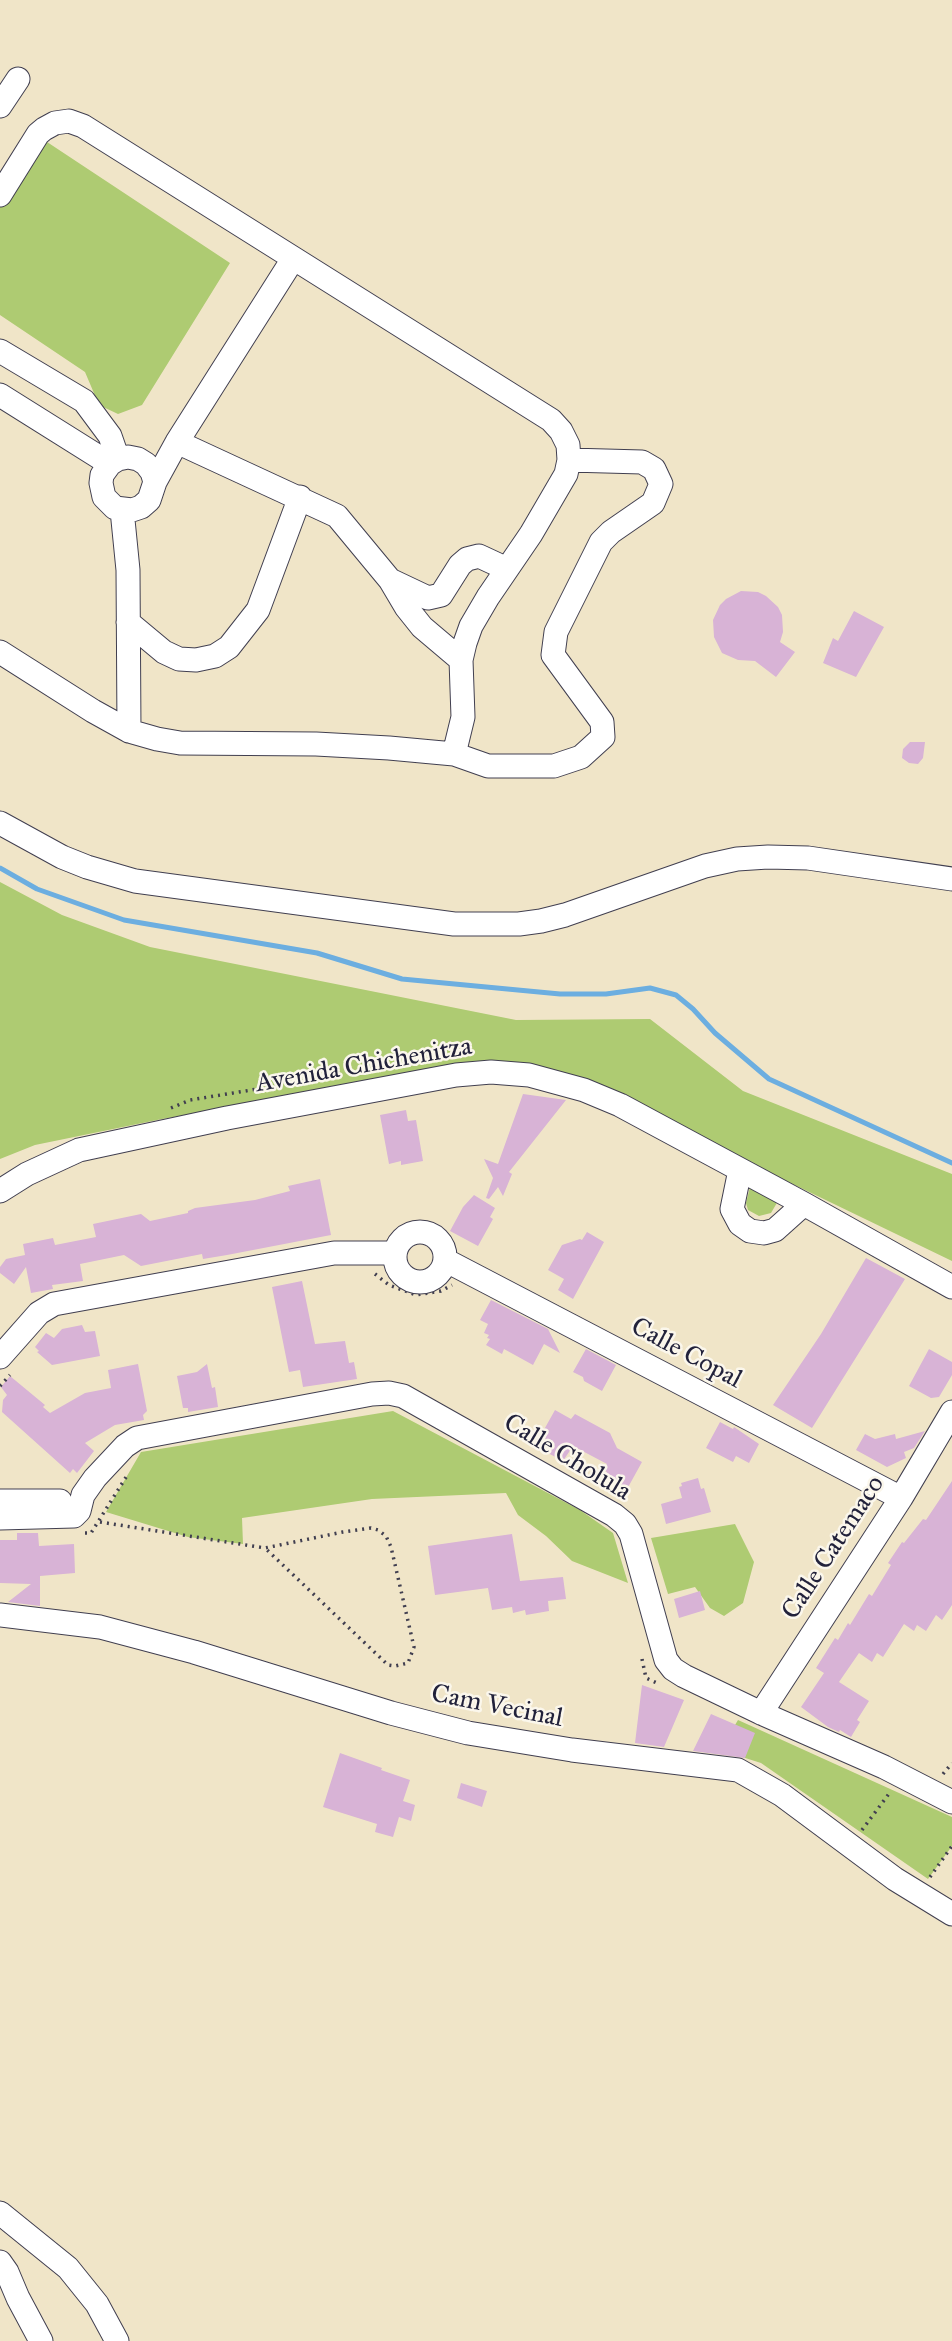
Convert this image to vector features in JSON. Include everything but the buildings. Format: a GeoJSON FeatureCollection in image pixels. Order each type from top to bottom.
{"type":"FeatureCollection","features":[{"type":"Feature","properties":{"kind":"street"},"geometry":{"type":"LineString","coordinates":[[0,106],[18,79]]}},
{"type":"Feature","properties":{"kind":"street"},"geometry":{"type":"LineString","coordinates":[[0,195],[38,134],[55,123],[69,121],[83,127],[551,420],[561,431],[568,445],[566,474],[471,626],[461,660],[463,717],[454,754]]}},
{"type":"Feature","properties":{"kind":"street"},"geometry":{"type":"LineString","coordinates":[[0,351],[84,401],[110,436],[110,466],[101,483],[104,497],[115,508],[132,510],[149,500],[155,482],[177,442],[293,259]]}},
{"type":"Feature","properties":{"kind":"street"},"geometry":{"type":"LineString","coordinates":[[0,395],[110,466]]}},
{"type":"Feature","properties":{"kind":"street"},"geometry":{"type":"LineString","coordinates":[[0,412],[110,466],[138,459],[152,472],[155,482]]}},
{"type":"Feature","properties":{"kind":"street"},"geometry":{"type":"LineString","coordinates":[[177,442],[337,516],[390,580],[422,627],[461,660]]}},
{"type":"Feature","properties":{"kind":"street"},"geometry":{"type":"LineString","coordinates":[[0,652],[70,698],[129,731],[180,743],[316,744],[454,754],[488,766],[554,766],[581,757],[603,737],[601,722],[553,656],[556,632],[601,542],[611,531],[653,503],[661,484],[654,469],[642,463],[569,460]]}},
{"type":"Feature","properties":{"kind":"street"},"geometry":{"type":"LineString","coordinates":[[128,622],[164,652],[179,659],[196,660],[215,656],[229,648],[258,610],[300,497]]}},
{"type":"Feature","properties":{"kind":"street"},"geometry":{"type":"LineString","coordinates":[[122,510],[128,570],[129,731]]}},
{"type":"Feature","properties":{"kind":"street"},"geometry":{"type":"LineString","coordinates":[[390,580],[428,598],[436,598],[445,591],[460,565],[467,559],[479,556],[507,569]]}},
{"type":"Feature","properties":{"kind":"street"},"geometry":{"type":"LineString","coordinates":[[0,823],[62,857],[135,881],[454,924],[541,921],[705,866],[748,858],[808,858],[952,879]]}},
{"type":"Feature","properties":{"kind":"street","name":"Avenida Chichenitza"},"geometry":{"type":"LineString","coordinates":[[0,1191],[27,1174],[79,1150],[227,1118],[456,1075],[483,1072],[529,1075],[599,1096],[804,1204],[952,1287]]}},
{"type":"Feature","properties":{"kind":"street"},"geometry":{"type":"LineString","coordinates":[[740,1170],[732,1209],[740,1224],[750,1231],[764,1233],[775,1230],[804,1204]]}},
{"type":"Feature","properties":{"kind":"street"},"geometry":{"type":"LineString","coordinates":[[425,1232],[442,1245],[445,1260],[438,1274],[424,1282],[416,1282],[408,1280],[397,1269],[394,1253],[397,1245],[409,1233],[425,1232]]}},
{"type":"Feature","properties":{"kind":"street"},"geometry":{"type":"LineString","coordinates":[[7,1363],[39,1313],[54,1304],[334,1253],[394,1253]]}},
{"type":"Feature","properties":{"kind":"street","name":"Calle Copal"},"geometry":{"type":"LineString","coordinates":[[445,1260],[901,1497]]}},
{"type":"Feature","properties":{"kind":"street","name":"Calle Cholula"},"geometry":{"type":"LineString","coordinates":[[78,1515],[125,1446],[137,1438],[372,1394],[403,1396],[614,1515],[631,1534],[666,1660],[684,1676],[761,1713],[949,1793]]}},
{"type":"Feature","properties":{"kind":"street","name":"Calle Catemaco"},"geometry":{"type":"LineString","coordinates":[[761,1713],[901,1497],[952,1412]]}},
{"type":"Feature","properties":{"kind":"street"},"geometry":{"type":"LineString","coordinates":[[0,1501],[68,1501],[78,1515]]}},
{"type":"Feature","properties":{"kind":"street"},"geometry":{"type":"LineString","coordinates":[[0,1518],[78,1515]]}},
{"type":"Feature","properties":{"kind":"street","name":"Cam Vecinal"},"geometry":{"type":"LineString","coordinates":[[0,1615],[100,1627],[194,1652],[369,1707],[468,1733],[572,1750],[738,1770],[782,1795],[895,1879],[952,1914]]}},
{"type":"Feature","properties":{"kind":"street"},"geometry":{"type":"LineString","coordinates":[[0,2213],[68,2268],[97,2304],[117,2341]]}},
{"type":"Feature","properties":{"kind":"street"},"geometry":{"type":"LineString","coordinates":[[0,2262],[41,2341]]}},
{"type":"Feature","properties":{"kind":"path"},"geometry":{"type":"LineString","coordinates":[[164,1110],[190,1101],[272,1087]]}},
{"type":"Feature","properties":{"kind":"path"},"geometry":{"type":"LineString","coordinates":[[368,1269],[389,1285],[416,1294],[441,1291],[452,1284]]}},
{"type":"Feature","properties":{"kind":"path"},"geometry":{"type":"LineString","coordinates":[[0,1386],[7,1363]]}},
{"type":"Feature","properties":{"kind":"path"},"geometry":{"type":"LineString","coordinates":[[78,1515],[91,1533],[134,1464]]}},
{"type":"Feature","properties":{"kind":"path"},"geometry":{"type":"LineString","coordinates":[[78,1515],[99,1522],[265,1548],[371,1528],[386,1536],[391,1547],[414,1647],[408,1663],[388,1665],[265,1548]]}},
{"type":"Feature","properties":{"kind":"path"},"geometry":{"type":"LineString","coordinates":[[641,1651],[646,1678],[667,1688]]}},
{"type":"Feature","properties":{"kind":"path"},"geometry":{"type":"LineString","coordinates":[[949,1793],[952,1763]]}},
{"type":"Feature","properties":{"kind":"path"},"geometry":{"type":"LineString","coordinates":[[882,1785],[901,1794]]}},
{"type":"Feature","properties":{"kind":"path"},"geometry":{"type":"LineString","coordinates":[[860,1831],[892,1789]]}},
{"type":"Feature","properties":{"kind":"path"},"geometry":{"type":"LineString","coordinates":[[928,1880],[952,1846]]}},
{"type":"Feature","properties":{"kind":"green space"},"geometry":{"type":"Polygon","coordinates":[[[41,138],[230,263],[142,405],[118,414],[99,405],[85,372],[0,315],[0,203],[41,138]]]}},
{"type":"Feature","properties":{"kind":"green space"},"geometry":{"type":"Polygon","coordinates":[[[0,882],[62,915],[150,947],[516,1020],[650,1019],[743,1091],[952,1174],[952,1261],[598,1090],[491,1063],[162,1119],[35,1145],[0,1159],[0,882]]]}},
{"type":"Feature","properties":{"kind":"green space"},"geometry":{"type":"Polygon","coordinates":[[[750,1187],[778,1201],[771,1213],[759,1216],[748,1210],[746,1203],[750,1187]]]}},
{"type":"Feature","properties":{"kind":"green space"},"geometry":{"type":"Polygon","coordinates":[[[393,1411],[580,1510],[613,1533],[628,1583],[572,1561],[546,1536],[518,1515],[506,1493],[372,1499],[242,1518],[243,1544],[188,1537],[106,1512],[141,1452],[393,1411]]]}},
{"type":"Feature","properties":{"kind":"green space"},"geometry":{"type":"Polygon","coordinates":[[[735,1524],[754,1562],[743,1603],[724,1616],[710,1608],[695,1587],[668,1594],[651,1538],[735,1524]]]}},
{"type":"Feature","properties":{"kind":"green space"},"geometry":{"type":"Polygon","coordinates":[[[738,1720],[952,1817],[952,1846],[928,1879],[761,1763],[720,1750],[738,1720]]]}},
{"type":"Feature","properties":{"kind":"waterway"},"geometry":{"type":"LineString","coordinates":[[0,868],[37,889],[124,920],[317,953],[402,979],[560,994],[606,994],[650,988],[676,995],[769,1079],[952,1163]]}}]}
